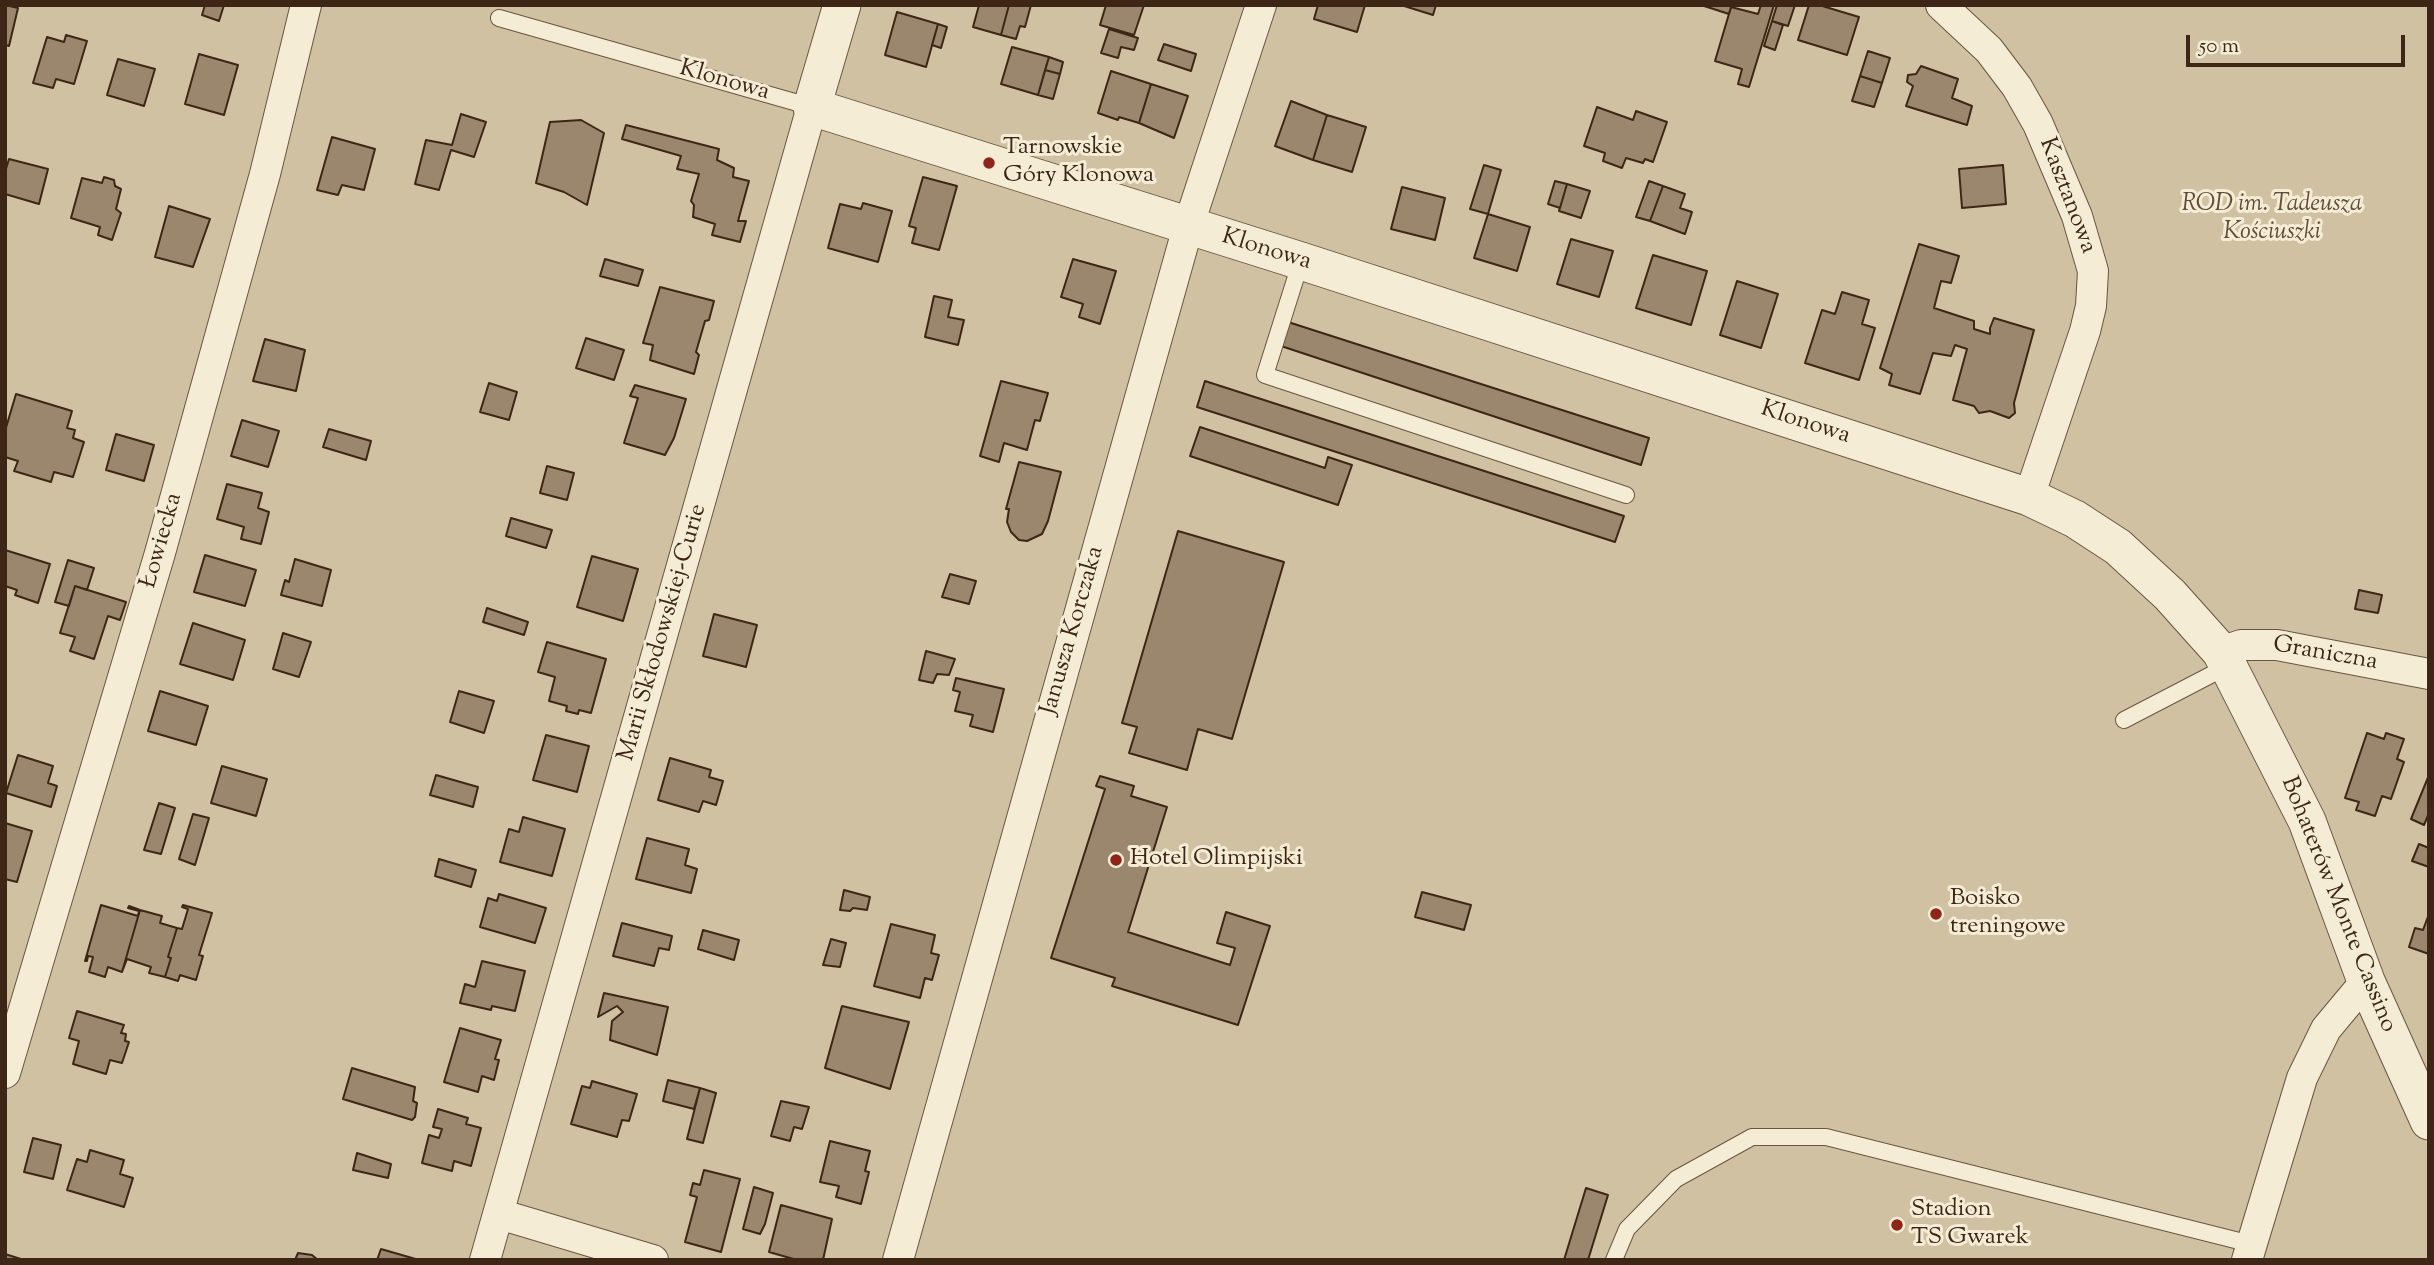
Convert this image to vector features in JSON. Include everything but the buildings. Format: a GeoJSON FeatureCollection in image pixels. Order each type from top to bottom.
{"type":"FeatureCollection","features":[{"type":"Feature","properties":{"kind":"street","name":"Łowiecka"},"geometry":{"type":"LineString","coordinates":[[5,1073],[160,553],[265,174],[306,5]]}},
{"type":"Feature","properties":{"kind":"street","name":"Marii Skłodowskiej-Curie"},"geometry":{"type":"LineString","coordinates":[[485,1260],[842,5]]}},
{"type":"Feature","properties":{"kind":"street","name":"Janusza Korczaka"},"geometry":{"type":"LineString","coordinates":[[898,1260],[1188,227],[1261,5]]}},
{"type":"Feature","properties":{"kind":"street","name":"Kasztanowa"},"geometry":{"type":"LineString","coordinates":[[1941,5],[1989,50],[2017,86],[2060,172],[2094,271],[2091,306],[2085,331],[2029,497]]}},
{"type":"Feature","properties":{"kind":"street","name":"Klonowa"},"geometry":{"type":"LineString","coordinates":[[812,107],[1301,261],[2029,497]]}},
{"type":"Feature","properties":{"kind":"street","name":"Bohaterów Monte Cassino"},"geometry":{"type":"LineString","coordinates":[[2029,497],[2075,519],[2118,547],[2170,595],[2225,659],[2307,821],[2366,981],[2429,1121]]}},
{"type":"Feature","properties":{"kind":"street","name":"Graniczna"},"geometry":{"type":"LineString","coordinates":[[2225,659],[2241,645],[2277,645],[2429,674]]}},
{"type":"Feature","properties":{"kind":"street"},"geometry":{"type":"LineString","coordinates":[[2249,1252],[2302,1078],[2326,1029],[2366,981]]}},
{"type":"Feature","properties":{"kind":"street"},"geometry":{"type":"LineString","coordinates":[[499,1214],[653,1260]]}},
{"type":"Feature","properties":{"kind":"lane","name":"Klonowa"},"geometry":{"type":"LineString","coordinates":[[499,18],[812,107]]}},
{"type":"Feature","properties":{"kind":"lane"},"geometry":{"type":"LineString","coordinates":[[1301,261],[1265,375],[1626,495]]}},
{"type":"Feature","properties":{"kind":"lane"},"geometry":{"type":"LineString","coordinates":[[2124,720],[2225,659]]}},
{"type":"Feature","properties":{"kind":"lane"},"geometry":{"type":"LineString","coordinates":[[1614,1260],[1626,1229],[1676,1179],[1752,1137],[1826,1137],[2249,1252]]}},
{"type":"Feature","properties":{"kind":"green space","name":"ROD im. Tadeusza Kościuszki"},"geometry":{"type":"Polygon","coordinates":[[[5,5],[2429,5],[2429,1260],[5,1260],[5,5]]]}},
{"type":"Feature","properties":{"kind":"place","name":"Tarnowskie Góry Klonowa"},"geometry":{"type":"Point","coordinates":[989,163]}},
{"type":"Feature","properties":{"kind":"place","name":"Hotel Olimpijski"},"geometry":{"type":"Point","coordinates":[1116,860]}},
{"type":"Feature","properties":{"kind":"place","name":"Boisko treningowe"},"geometry":{"type":"Point","coordinates":[1936,914]}},
{"type":"Feature","properties":{"kind":"place","name":"Stadion TS Gwarek"},"geometry":{"type":"Point","coordinates":[1897,1225]}}]}
